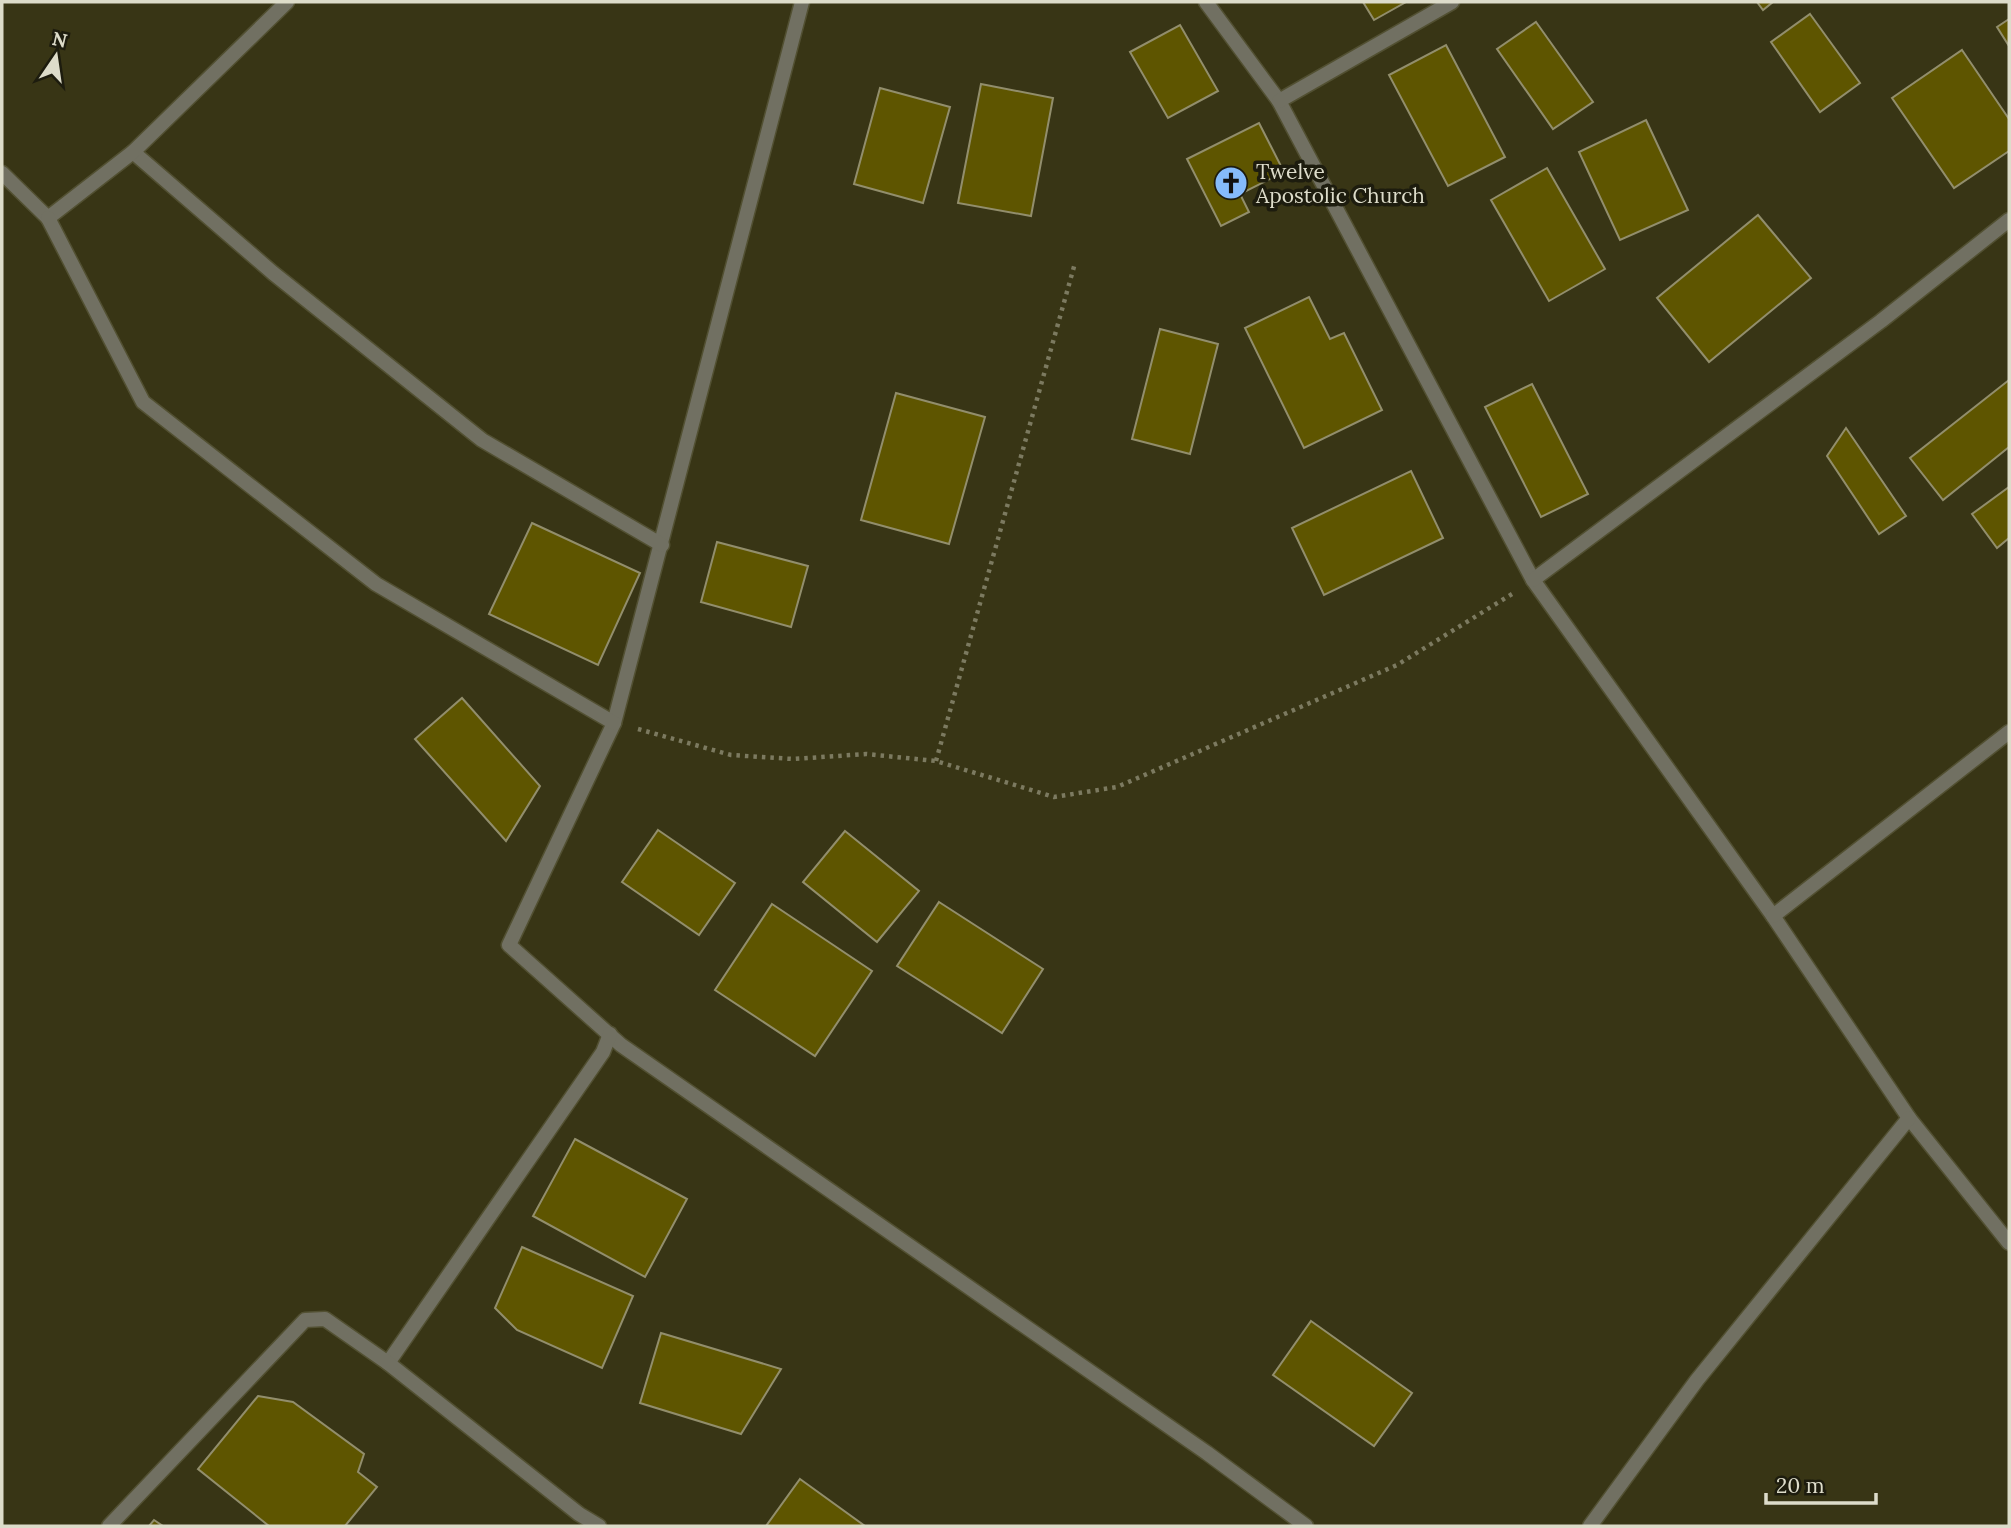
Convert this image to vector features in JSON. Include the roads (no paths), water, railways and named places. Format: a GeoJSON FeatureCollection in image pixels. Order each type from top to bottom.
{"type":"FeatureCollection","features":[{"type":"Feature","properties":{"kind":"street"},"geometry":{"type":"LineString","coordinates":[[48,218],[133,152],[287,2]]}},
{"type":"Feature","properties":{"kind":"street"},"geometry":{"type":"LineString","coordinates":[[802,2],[614,723],[509,945],[621,1045],[1207,1453],[1306,1526]]}},
{"type":"Feature","properties":{"kind":"street"},"geometry":{"type":"LineString","coordinates":[[1206,2],[1279,101],[1533,580],[1773,916],[1909,1118],[2009,1244]]}},
{"type":"Feature","properties":{"kind":"street"},"geometry":{"type":"LineString","coordinates":[[1279,101],[1452,2]]}},
{"type":"Feature","properties":{"kind":"street"},"geometry":{"type":"LineString","coordinates":[[133,152],[273,272],[482,440],[662,545]]}},
{"type":"Feature","properties":{"kind":"street"},"geometry":{"type":"LineString","coordinates":[[2,173],[48,218],[143,402],[376,584],[614,723]]}},
{"type":"Feature","properties":{"kind":"street"},"geometry":{"type":"LineString","coordinates":[[1533,580],[1881,321],[2009,220]]}},
{"type":"Feature","properties":{"kind":"street"},"geometry":{"type":"LineString","coordinates":[[1773,916],[2009,732]]}},
{"type":"Feature","properties":{"kind":"street"},"geometry":{"type":"LineString","coordinates":[[388,1363],[603,1052],[610,1034]]}},
{"type":"Feature","properties":{"kind":"street"},"geometry":{"type":"LineString","coordinates":[[1590,1526],[1697,1380],[1909,1118]]}},
{"type":"Feature","properties":{"kind":"street"},"geometry":{"type":"LineString","coordinates":[[109,1526],[305,1320],[325,1319],[388,1363],[579,1514],[599,1526]]}},
{"type":"Feature","properties":{"kind":"place","name":"Twelve Apostolic Church"},"geometry":{"type":"Point","coordinates":[1231,183]}}]}
